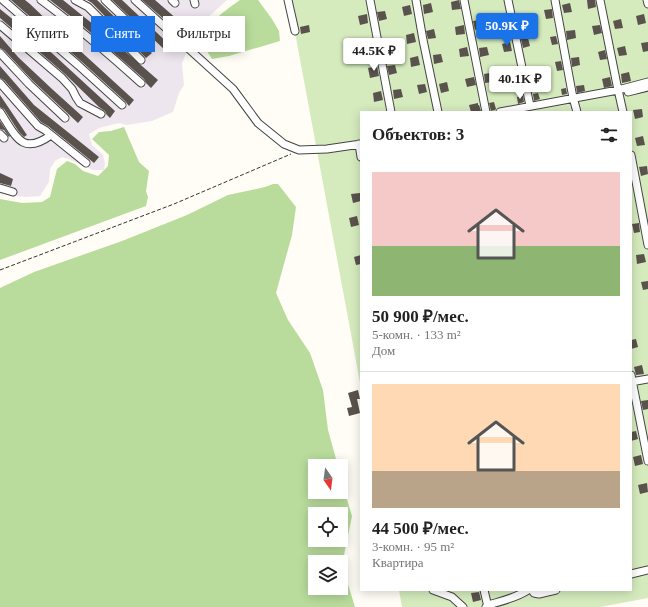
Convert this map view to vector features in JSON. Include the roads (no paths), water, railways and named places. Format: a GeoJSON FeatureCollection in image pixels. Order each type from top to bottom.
{"type":"FeatureCollection","features":[{"type":"Feature","properties":{"kind":"street"},"geometry":{"type":"LineString","coordinates":[[3,0],[122,105]]}},
{"type":"Feature","properties":{"kind":"street"},"geometry":{"type":"LineString","coordinates":[[41,0],[66,18],[114,58],[141,83]]}},
{"type":"Feature","properties":{"kind":"street"},"geometry":{"type":"LineString","coordinates":[[74,0],[88,8],[141,60]]}},
{"type":"Feature","properties":{"kind":"street"},"geometry":{"type":"LineString","coordinates":[[105,0],[122,16]]}},
{"type":"Feature","properties":{"kind":"street"},"geometry":{"type":"LineString","coordinates":[[134,0],[233,89],[258,123],[284,144],[299,150],[327,150],[360,144]]}},
{"type":"Feature","properties":{"kind":"street"},"geometry":{"type":"LineString","coordinates":[[288,0],[295,31]]}},
{"type":"Feature","properties":{"kind":"street"},"geometry":{"type":"LineString","coordinates":[[370,0],[391,111]]}},
{"type":"Feature","properties":{"kind":"street"},"geometry":{"type":"LineString","coordinates":[[416,0],[438,111]]}},
{"type":"Feature","properties":{"kind":"street"},"geometry":{"type":"LineString","coordinates":[[464,0],[486,111]]}},
{"type":"Feature","properties":{"kind":"street"},"geometry":{"type":"LineString","coordinates":[[508,0],[530,109]]}},
{"type":"Feature","properties":{"kind":"street"},"geometry":{"type":"LineString","coordinates":[[555,0],[577,111]]}},
{"type":"Feature","properties":{"kind":"street"},"geometry":{"type":"LineString","coordinates":[[600,0],[623,111]]}},
{"type":"Feature","properties":{"kind":"street"},"geometry":{"type":"LineString","coordinates":[[647,0],[648,4]]}},
{"type":"Feature","properties":{"kind":"street"},"geometry":{"type":"LineString","coordinates":[[0,25],[62,78],[72,89],[80,103],[101,114]]}},
{"type":"Feature","properties":{"kind":"street"},"geometry":{"type":"LineString","coordinates":[[0,52],[29,84],[65,118]]}},
{"type":"Feature","properties":{"kind":"street"},"geometry":{"type":"LineString","coordinates":[[619,92],[648,82]]}},
{"type":"Feature","properties":{"kind":"street"},"geometry":{"type":"LineString","coordinates":[[0,83],[38,126],[86,163]]}},
{"type":"Feature","properties":{"kind":"street"},"geometry":{"type":"LineString","coordinates":[[510,111],[530,109],[648,87]]}},
{"type":"Feature","properties":{"kind":"street"},"geometry":{"type":"LineString","coordinates":[[0,112],[18,140],[24,144],[35,144],[44,141],[51,135]]}},
{"type":"Feature","properties":{"kind":"street"},"geometry":{"type":"LineString","coordinates":[[632,160],[648,244]]}},
{"type":"Feature","properties":{"kind":"street"},"geometry":{"type":"LineString","coordinates":[[0,188],[13,192]]}},
{"type":"Feature","properties":{"kind":"street"},"geometry":{"type":"LineString","coordinates":[[632,380],[648,379]]}},
{"type":"Feature","properties":{"kind":"street"},"geometry":{"type":"LineString","coordinates":[[632,385],[648,461]]}},
{"type":"Feature","properties":{"kind":"street"},"geometry":{"type":"LineString","coordinates":[[632,574],[648,570]]}},
{"type":"Feature","properties":{"kind":"street"},"geometry":{"type":"LineString","coordinates":[[436,591],[452,597],[463,607]]}},
{"type":"Feature","properties":{"kind":"street"},"geometry":{"type":"LineString","coordinates":[[484,591],[487,606],[505,601],[526,591]]}},
{"type":"Feature","properties":{"kind":"street"},"geometry":{"type":"LineString","coordinates":[[533,591],[534,593],[539,594],[552,591]]}}]}
